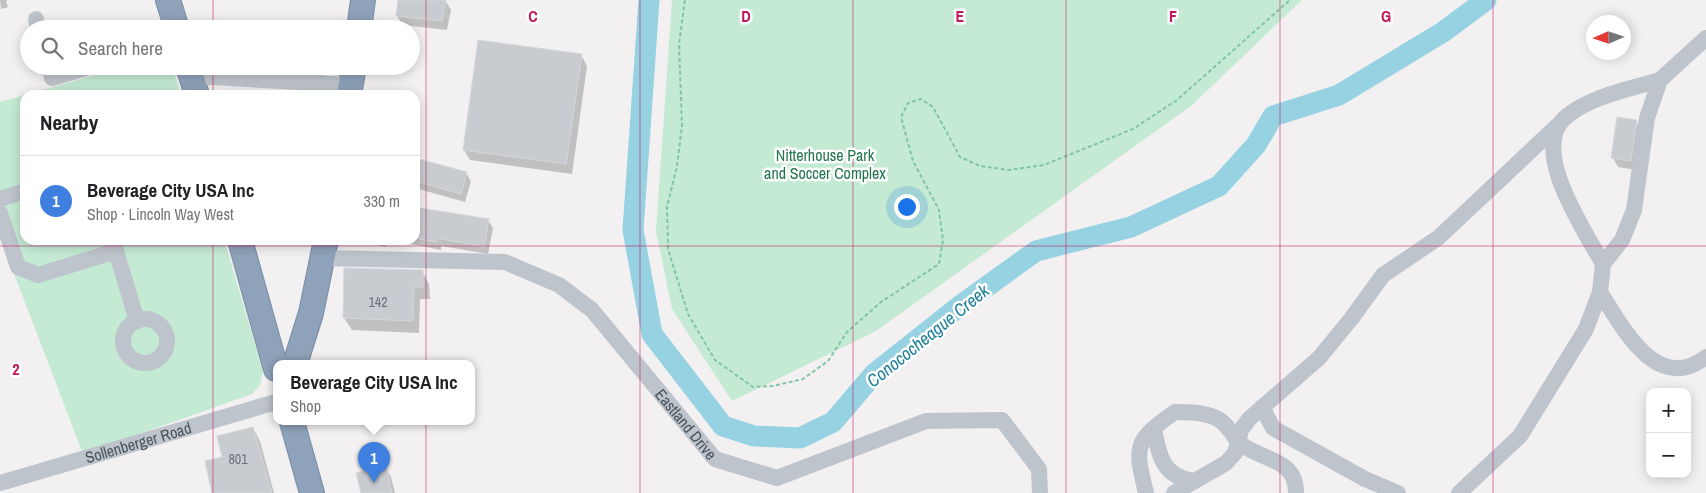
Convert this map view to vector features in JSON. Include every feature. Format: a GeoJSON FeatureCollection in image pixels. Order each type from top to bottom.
{"type":"FeatureCollection","features":[{"type":"Feature","properties":{"kind":"highway"},"geometry":{"type":"LineString","coordinates":[[168,0],[174,20]]}},
{"type":"Feature","properties":{"kind":"highway"},"geometry":{"type":"LineString","coordinates":[[360,20],[363,0]]}},
{"type":"Feature","properties":{"kind":"highway"},"geometry":{"type":"LineString","coordinates":[[241,245],[273,360]]}},
{"type":"Feature","properties":{"kind":"highway"},"geometry":{"type":"LineString","coordinates":[[296,360],[311,313],[324,249]]}},
{"type":"Feature","properties":{"kind":"highway"},"geometry":{"type":"LineString","coordinates":[[269,344],[290,335],[311,313]]}},
{"type":"Feature","properties":{"kind":"highway"},"geometry":{"type":"LineString","coordinates":[[293,425],[312,493]]}},
{"type":"Feature","properties":{"kind":"street"},"geometry":{"type":"LineString","coordinates":[[1174,493],[1226,463],[1235,453],[1241,430],[1262,407],[1319,358],[1351,319],[1383,274],[1438,238],[1567,116],[1612,94],[1660,80],[1706,38]]}},
{"type":"Feature","properties":{"kind":"street"},"geometry":{"type":"LineString","coordinates":[[51,75],[52,78],[62,75]]}},
{"type":"Feature","properties":{"kind":"street"},"geometry":{"type":"LineString","coordinates":[[192,80],[211,77],[351,82]]}},
{"type":"Feature","properties":{"kind":"street"},"geometry":{"type":"LineString","coordinates":[[1459,493],[1520,436],[1586,329],[1600,292],[1603,264],[1622,240],[1634,210],[1647,118],[1660,80]]}},
{"type":"Feature","properties":{"kind":"street"},"geometry":{"type":"LineString","coordinates":[[1557,126],[1553,139],[1553,154],[1558,179],[1603,264]]}},
{"type":"Feature","properties":{"kind":"street"},"geometry":{"type":"LineString","coordinates":[[0,199],[20,193]]}},
{"type":"Feature","properties":{"kind":"street"},"geometry":{"type":"LineString","coordinates":[[0,213],[18,267],[38,275],[114,245],[137,321]]}},
{"type":"Feature","properties":{"kind":"street","name":"Eastland Drive"},"geometry":{"type":"LineString","coordinates":[[324,249],[505,262],[559,285],[592,310],[716,459],[776,478],[926,421],[1002,420],[1039,469],[1040,493]]}},
{"type":"Feature","properties":{"kind":"street"},"geometry":{"type":"LineString","coordinates":[[1600,292],[1635,346],[1660,365],[1678,367],[1695,365],[1706,357]]}},
{"type":"Feature","properties":{"kind":"street","name":"Sollenberger Road"},"geometry":{"type":"LineString","coordinates":[[0,483],[273,403]]}},
{"type":"Feature","properties":{"kind":"street"},"geometry":{"type":"LineString","coordinates":[[1262,407],[1273,428],[1364,479],[1398,493]]}},
{"type":"Feature","properties":{"kind":"street"},"geometry":{"type":"LineString","coordinates":[[1146,493],[1138,459],[1142,440],[1175,412],[1200,412],[1218,418],[1230,428],[1238,442],[1249,450],[1265,454],[1288,470],[1296,483],[1296,493]]}},
{"type":"Feature","properties":{"kind":"street"},"geometry":{"type":"LineString","coordinates":[[1154,429],[1158,454],[1166,468],[1178,478],[1192,481]]}},
{"type":"Feature","properties":{"kind":"path"},"geometry":{"type":"LineString","coordinates":[[685,0],[679,54],[682,126],[677,166],[667,207],[668,249],[688,314],[715,360],[753,387],[773,386],[803,379],[828,361],[847,332],[881,302],[939,264],[943,240],[939,210],[914,161],[901,117],[908,103],[922,99],[933,107],[960,157],[980,166],[1009,170],[1044,165],[1133,129],[1177,100],[1290,0]]}},
{"type":"Feature","properties":{"kind":"green space","name":"Nitterhouse Park and Soccer Complex"},"geometry":{"type":"Polygon","coordinates":[[[672,0],[1302,0],[1191,106],[876,331],[732,401],[672,309],[656,231],[672,0]]]}},
{"type":"Feature","properties":{"kind":"green space"},"geometry":{"type":"Polygon","coordinates":[[[95,75],[175,75],[179,90],[43,90],[95,75]]]}},
{"type":"Feature","properties":{"kind":"green space"},"geometry":{"type":"Polygon","coordinates":[[[20,96],[20,245],[226,245],[263,370],[260,385],[252,394],[83,454],[0,237],[0,102],[20,96]]]}},
{"type":"Feature","properties":{"kind":"building"},"geometry":{"type":"Polygon","coordinates":[[[398,0],[446,0],[442,21],[396,16],[398,0]]]}},
{"type":"Feature","properties":{"kind":"building"},"geometry":{"type":"Polygon","coordinates":[[[478,40],[582,54],[566,164],[463,150],[478,40]]]}},
{"type":"Feature","properties":{"kind":"building"},"geometry":{"type":"Polygon","coordinates":[[[1617,117],[1637,120],[1631,161],[1611,158],[1617,117]]]}},
{"type":"Feature","properties":{"kind":"building"},"geometry":{"type":"Polygon","coordinates":[[[420,159],[467,172],[461,194],[420,182],[420,159]]]}},
{"type":"Feature","properties":{"kind":"building"},"geometry":{"type":"Polygon","coordinates":[[[420,208],[489,219],[484,247],[437,238],[436,242],[420,239],[420,208]]]}},
{"type":"Feature","properties":{"kind":"building"},"geometry":{"type":"Polygon","coordinates":[[[344,268],[423,270],[423,287],[414,287],[413,321],[343,318],[344,268]]]}},
{"type":"Feature","properties":{"kind":"building"},"geometry":{"type":"Polygon","coordinates":[[[253,427],[272,493],[212,493],[205,461],[222,457],[217,436],[253,427]]]}},
{"type":"Feature","properties":{"kind":"building"},"geometry":{"type":"Polygon","coordinates":[[[386,466],[392,493],[361,493],[356,473],[386,466]]]}},
{"type":"Feature","properties":{"kind":"waterway","name":"Conococheague Creek"},"geometry":{"type":"LineString","coordinates":[[649,0],[633,230],[652,334],[723,426],[754,436],[800,438],[833,422],[874,374],[961,305],[1036,251],[1131,227],[1219,186],[1256,145],[1273,116],[1339,95],[1443,32],[1486,0]]}},
{"type":"Feature","properties":{"kind":"place","name":"Beverage City USA Inc"},"geometry":{"type":"Point","coordinates":[374,483]}}]}
